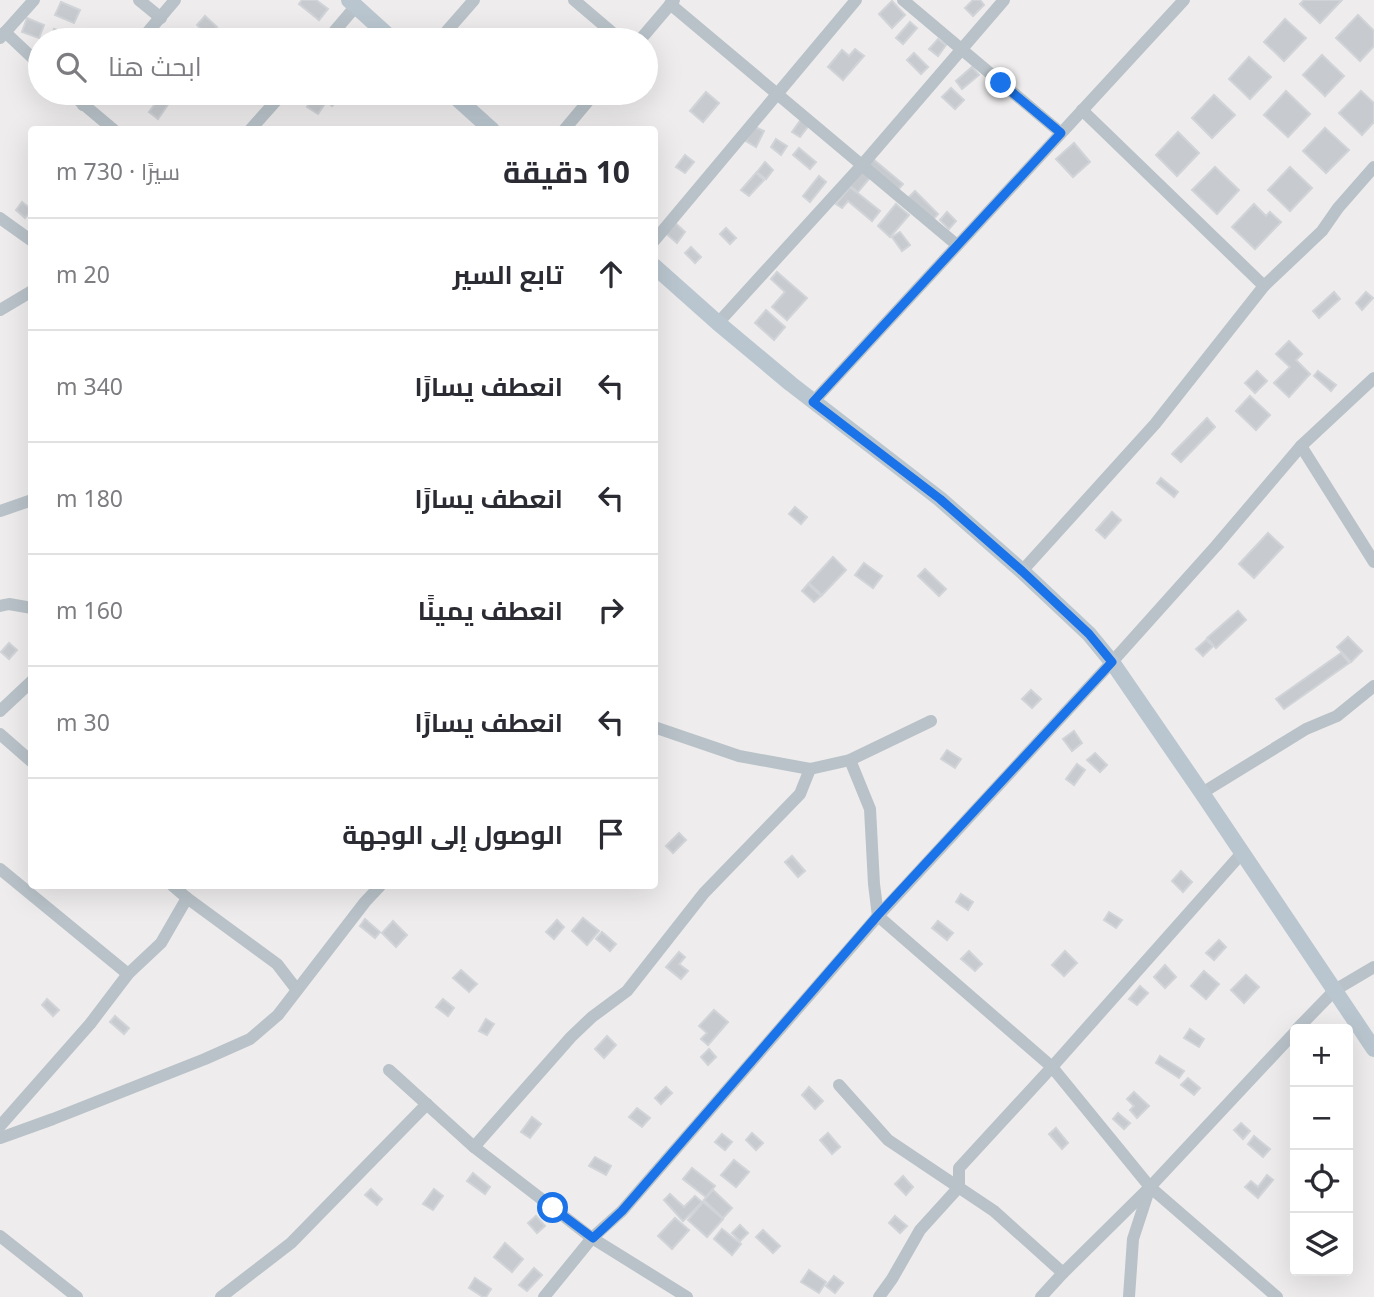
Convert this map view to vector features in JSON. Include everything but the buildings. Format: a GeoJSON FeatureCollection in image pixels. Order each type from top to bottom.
{"type":"FeatureCollection","features":[{"type":"Feature","properties":{"kind":"main road"},"geometry":{"type":"LineString","coordinates":[[352,3],[380,28]]}},
{"type":"Feature","properties":{"kind":"main road"},"geometry":{"type":"LineString","coordinates":[[464,105],[488,126]]}},
{"type":"Feature","properties":{"kind":"main road"},"geometry":{"type":"LineString","coordinates":[[658,270],[813,402],[940,499],[1089,634],[1112,662],[1202,793],[1374,1049]]}},
{"type":"Feature","properties":{"kind":"street"},"geometry":{"type":"LineString","coordinates":[[28,56],[2,35],[34,0]]}},
{"type":"Feature","properties":{"kind":"street"},"geometry":{"type":"LineString","coordinates":[[139,0],[161,18]]}},
{"type":"Feature","properties":{"kind":"street"},"geometry":{"type":"LineString","coordinates":[[152,28],[175,0]]}},
{"type":"Feature","properties":{"kind":"street"},"geometry":{"type":"LineString","coordinates":[[450,28],[474,0]]}},
{"type":"Feature","properties":{"kind":"street"},"geometry":{"type":"LineString","coordinates":[[574,0],[607,28]]}},
{"type":"Feature","properties":{"kind":"street"},"geometry":{"type":"LineString","coordinates":[[658,236],[856,0]]}},
{"type":"Feature","properties":{"kind":"street"},"geometry":{"type":"LineString","coordinates":[[903,0],[1061,133]]}},
{"type":"Feature","properties":{"kind":"street"},"geometry":{"type":"LineString","coordinates":[[718,323],[862,165],[1004,0]]}},
{"type":"Feature","properties":{"kind":"street"},"geometry":{"type":"LineString","coordinates":[[813,402],[1184,0]]}},
{"type":"Feature","properties":{"kind":"street"},"geometry":{"type":"LineString","coordinates":[[650,28],[672,2],[957,245]]}},
{"type":"Feature","properties":{"kind":"street"},"geometry":{"type":"LineString","coordinates":[[335,28],[352,3]]}},
{"type":"Feature","properties":{"kind":"street"},"geometry":{"type":"LineString","coordinates":[[83,105],[109,126]]}},
{"type":"Feature","properties":{"kind":"street"},"geometry":{"type":"LineString","coordinates":[[254,126],[272,105]]}},
{"type":"Feature","properties":{"kind":"street"},"geometry":{"type":"LineString","coordinates":[[567,126],[585,105]]}},
{"type":"Feature","properties":{"kind":"street"},"geometry":{"type":"LineString","coordinates":[[1082,110],[1264,286]]}},
{"type":"Feature","properties":{"kind":"street"},"geometry":{"type":"LineString","coordinates":[[1022,571],[1155,424],[1264,286],[1322,231],[1374,167]]}},
{"type":"Feature","properties":{"kind":"street"},"geometry":{"type":"LineString","coordinates":[[0,218],[28,238]]}},
{"type":"Feature","properties":{"kind":"street"},"geometry":{"type":"LineString","coordinates":[[0,310],[28,294]]}},
{"type":"Feature","properties":{"kind":"street"},"geometry":{"type":"LineString","coordinates":[[544,1297],[593,1238],[622,1211],[878,915],[1216,547],[1301,446],[1374,378]]}},
{"type":"Feature","properties":{"kind":"street"},"geometry":{"type":"LineString","coordinates":[[1301,446],[1374,562]]}},
{"type":"Feature","properties":{"kind":"street"},"geometry":{"type":"LineString","coordinates":[[0,511],[28,501]]}},
{"type":"Feature","properties":{"kind":"street"},"geometry":{"type":"LineString","coordinates":[[0,606],[9,604],[28,607]]}},
{"type":"Feature","properties":{"kind":"street"},"geometry":{"type":"LineString","coordinates":[[0,711],[28,685]]}},
{"type":"Feature","properties":{"kind":"street"},"geometry":{"type":"LineString","coordinates":[[1202,793],[1306,729],[1337,716],[1374,686]]}},
{"type":"Feature","properties":{"kind":"street"},"geometry":{"type":"LineString","coordinates":[[658,728],[739,756],[810,769],[850,760],[932,721]]}},
{"type":"Feature","properties":{"kind":"street"},"geometry":{"type":"LineString","coordinates":[[0,734],[28,758]]}},
{"type":"Feature","properties":{"kind":"street"},"geometry":{"type":"LineString","coordinates":[[850,760],[870,809],[878,915],[1052,1067],[1150,1186],[1277,1297]]}},
{"type":"Feature","properties":{"kind":"street"},"geometry":{"type":"LineString","coordinates":[[474,1147],[571,1037],[592,1017],[627,991],[704,893],[800,794],[810,769]]}},
{"type":"Feature","properties":{"kind":"street"},"geometry":{"type":"LineString","coordinates":[[879,1297],[920,1230],[959,1187],[958,1168],[1052,1067],[1242,853]]}},
{"type":"Feature","properties":{"kind":"street"},"geometry":{"type":"LineString","coordinates":[[0,869],[128,974]]}},
{"type":"Feature","properties":{"kind":"street"},"geometry":{"type":"LineString","coordinates":[[176,889],[276,964],[297,990]]}},
{"type":"Feature","properties":{"kind":"street"},"geometry":{"type":"LineString","coordinates":[[0,1138],[250,1039],[278,1015],[378,889]]}},
{"type":"Feature","properties":{"kind":"street"},"geometry":{"type":"LineString","coordinates":[[0,1126],[90,1024],[128,974],[160,943],[187,898]]}},
{"type":"Feature","properties":{"kind":"street"},"geometry":{"type":"LineString","coordinates":[[1302,1024],[1335,990],[1374,967]]}},
{"type":"Feature","properties":{"kind":"street"},"geometry":{"type":"LineString","coordinates":[[1041,1297],[1150,1186],[1290,1036]]}},
{"type":"Feature","properties":{"kind":"street"},"geometry":{"type":"LineString","coordinates":[[389,1070],[474,1147],[593,1238],[687,1297]]}},
{"type":"Feature","properties":{"kind":"street"},"geometry":{"type":"LineString","coordinates":[[839,1085],[888,1140],[994,1211],[1063,1273]]}},
{"type":"Feature","properties":{"kind":"street"},"geometry":{"type":"LineString","coordinates":[[221,1297],[291,1243],[427,1104]]}},
{"type":"Feature","properties":{"kind":"street"},"geometry":{"type":"LineString","coordinates":[[1129,1297],[1133,1239],[1150,1186]]}},
{"type":"Feature","properties":{"kind":"street"},"geometry":{"type":"LineString","coordinates":[[0,1236],[77,1297]]}},
{"type":"Feature","properties":{"kind":"route"},"geometry":{"type":"LineString","coordinates":[[553,1208],[593,1238],[622,1211],[878,915],[1112,662],[1089,634],[940,499],[813,402],[1061,133],[1001,83]]}}]}
